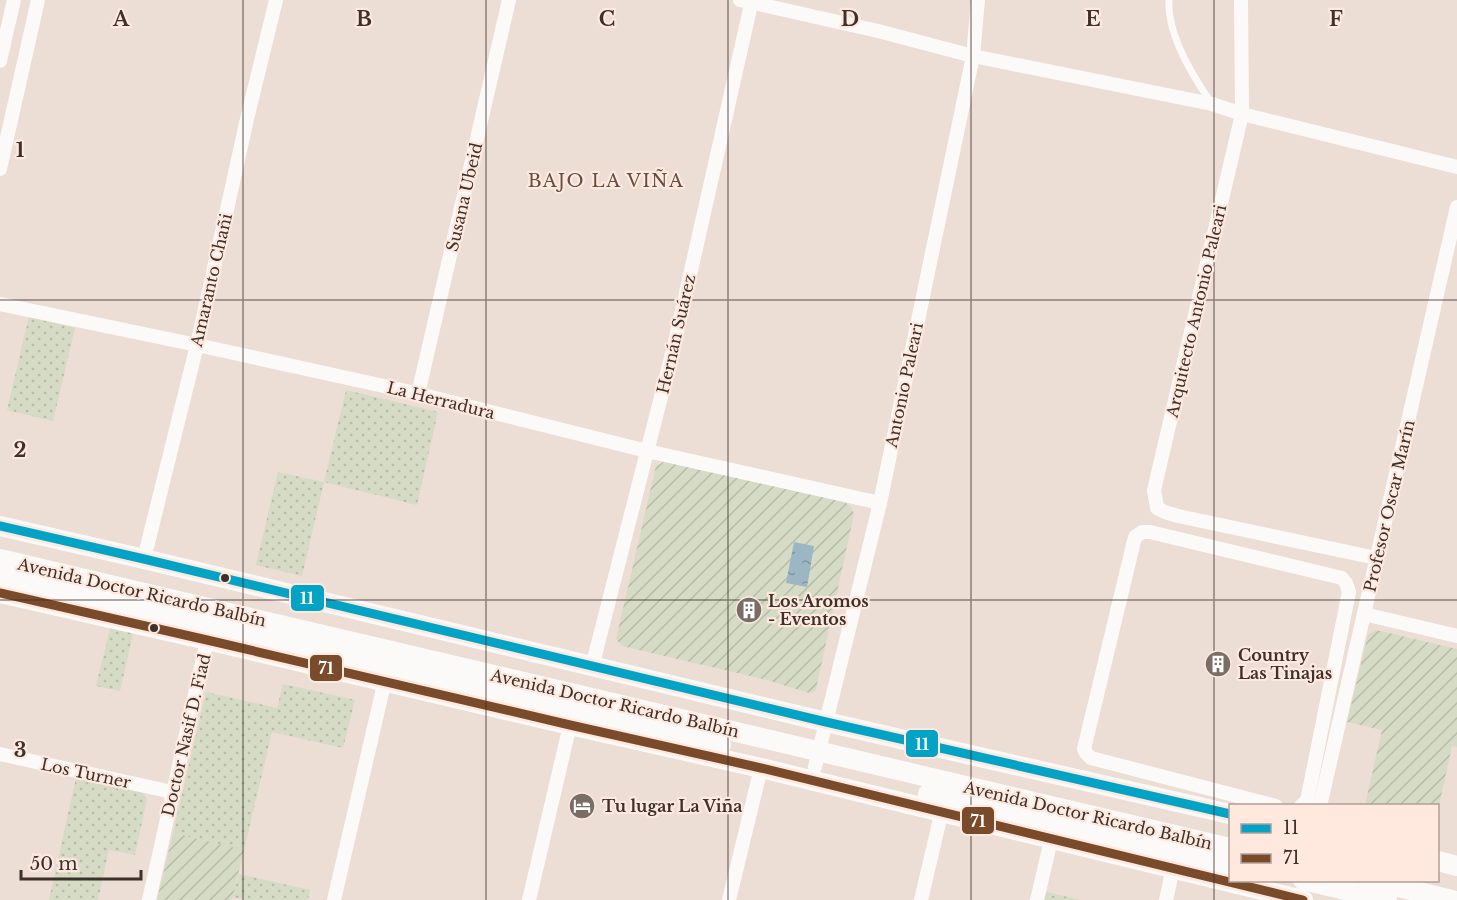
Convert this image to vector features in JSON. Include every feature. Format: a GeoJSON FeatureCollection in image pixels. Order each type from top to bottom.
{"type":"FeatureCollection","features":[{"type":"Feature","properties":{"kind":"street"},"geometry":{"type":"LineString","coordinates":[[0,61],[14,0]]}},
{"type":"Feature","properties":{"kind":"street"},"geometry":{"type":"LineString","coordinates":[[0,169],[38,0]]}},
{"type":"Feature","properties":{"kind":"street","name":"Amaranto Chañi"},"geometry":{"type":"LineString","coordinates":[[144,559],[197,345],[276,0]]}},
{"type":"Feature","properties":{"kind":"street","name":"Susana Ubeid"},"geometry":{"type":"LineString","coordinates":[[418,394],[509,0]]}},
{"type":"Feature","properties":{"kind":"street","name":"Antonio Paleari"},"geometry":{"type":"LineString","coordinates":[[817,759],[880,503],[973,56],[978,0]]}},
{"type":"Feature","properties":{"kind":"street","name":"Arquitecto Antonio Paleari"},"geometry":{"type":"LineString","coordinates":[[1241,0],[1242,114],[1154,490],[1157,508],[1178,516],[1377,558]]}},
{"type":"Feature","properties":{"kind":"street"},"geometry":{"type":"LineString","coordinates":[[748,1],[973,56],[1212,104],[1242,114],[1457,167]]}},
{"type":"Feature","properties":{"kind":"street","name":"Hernán Suárez"},"geometry":{"type":"LineString","coordinates":[[592,667],[676,335],[748,1]]}},
{"type":"Feature","properties":{"kind":"street","name":"Profesor Oscar Marín"},"geometry":{"type":"LineString","coordinates":[[1320,804],[1457,207]]}},
{"type":"Feature","properties":{"kind":"street","name":"La Herradura"},"geometry":{"type":"LineString","coordinates":[[0,304],[418,394],[647,451],[880,503]]}},
{"type":"Feature","properties":{"kind":"street"},"geometry":{"type":"LineString","coordinates":[[0,526],[826,722],[1229,814]]}},
{"type":"Feature","properties":{"kind":"street"},"geometry":{"type":"LineString","coordinates":[[1268,804],[1091,758],[1084,750],[1135,537],[1142,532],[1342,578],[1346,583],[1349,592],[1307,801],[1303,804]]}},
{"type":"Feature","properties":{"kind":"street","name":"Avenida Doctor Ricardo Balbín"},"geometry":{"type":"LineString","coordinates":[[0,559],[817,759],[945,797],[1229,864]]}},
{"type":"Feature","properties":{"kind":"street","name":"Avenida Doctor Ricardo Balbín"},"geometry":{"type":"LineString","coordinates":[[0,575],[817,759]]}},
{"type":"Feature","properties":{"kind":"street"},"geometry":{"type":"LineString","coordinates":[[0,593],[761,768],[945,797],[1051,840],[1229,882]]}},
{"type":"Feature","properties":{"kind":"street"},"geometry":{"type":"LineString","coordinates":[[1364,614],[1457,636]]}},
{"type":"Feature","properties":{"kind":"street","name":"Doctor Nasif D. Fiad"},"geometry":{"type":"LineString","coordinates":[[148,900],[207,640]]}},
{"type":"Feature","properties":{"kind":"street"},"geometry":{"type":"LineString","coordinates":[[334,900],[385,680]]}},
{"type":"Feature","properties":{"kind":"street"},"geometry":{"type":"LineString","coordinates":[[529,900],[570,725]]}},
{"type":"Feature","properties":{"kind":"street","name":"Los Turner"},"geometry":{"type":"LineString","coordinates":[[0,754],[172,792]]}},
{"type":"Feature","properties":{"kind":"street"},"geometry":{"type":"LineString","coordinates":[[729,900],[761,768]]}},
{"type":"Feature","properties":{"kind":"street"},"geometry":{"type":"LineString","coordinates":[[1186,804],[1192,784]]}},
{"type":"Feature","properties":{"kind":"street"},"geometry":{"type":"LineString","coordinates":[[921,900],[945,797]]}},
{"type":"Feature","properties":{"kind":"street","name":"Avenida Doctor Ricardo Balbín"},"geometry":{"type":"LineString","coordinates":[[945,797],[1229,848]]}},
{"type":"Feature","properties":{"kind":"street"},"geometry":{"type":"LineString","coordinates":[[1037,900],[1051,840]]}},
{"type":"Feature","properties":{"kind":"street"},"geometry":{"type":"LineString","coordinates":[[1439,862],[1457,866]]}},
{"type":"Feature","properties":{"kind":"street"},"geometry":{"type":"LineString","coordinates":[[1166,900],[1173,868]]}},
{"type":"Feature","properties":{"kind":"street"},"geometry":{"type":"LineString","coordinates":[[1230,882],[1303,900]]}},
{"type":"Feature","properties":{"kind":"street"},"geometry":{"type":"LineString","coordinates":[[1311,882],[1387,900]]}},
{"type":"Feature","properties":{"kind":"street"},"geometry":{"type":"LineString","coordinates":[[1377,882],[1452,900]]}},
{"type":"Feature","properties":{"kind":"lane"},"geometry":{"type":"LineString","coordinates":[[1169,0],[1170,22],[1194,78],[1212,104]]}},
{"type":"Feature","properties":{"kind":"green space"},"geometry":{"type":"Polygon","coordinates":[[[29,317],[75,328],[53,421],[7,410],[29,317]]]}},
{"type":"Feature","properties":{"kind":"green space"},"geometry":{"type":"Polygon","coordinates":[[[346,390],[438,412],[417,505],[324,482],[346,390]]]}},
{"type":"Feature","properties":{"kind":"green space"},"geometry":{"type":"Polygon","coordinates":[[[665,461],[845,502],[851,507],[854,514],[816,689],[813,692],[809,693],[767,680],[622,646],[616,639],[656,466],[665,461]]]}},
{"type":"Feature","properties":{"kind":"green space"},"geometry":{"type":"Polygon","coordinates":[[[278,472],[324,482],[302,576],[256,565],[278,472]]]}},
{"type":"Feature","properties":{"kind":"green space"},"geometry":{"type":"Polygon","coordinates":[[[111,624],[134,630],[120,691],[96,686],[111,624]]]}},
{"type":"Feature","properties":{"kind":"green space"},"geometry":{"type":"Polygon","coordinates":[[[1376,630],[1457,649],[1457,747],[1452,746],[1439,805],[1365,804],[1382,730],[1347,722],[1368,635],[1376,630]]]}},
{"type":"Feature","properties":{"kind":"green space"},"geometry":{"type":"Polygon","coordinates":[[[283,684],[355,700],[343,748],[272,732],[244,850],[173,833],[206,692],[277,708],[283,684]]]}},
{"type":"Feature","properties":{"kind":"green space"},"geometry":{"type":"Polygon","coordinates":[[[76,778],[143,793],[147,799],[135,855],[109,850],[98,900],[49,900],[76,778]]]}},
{"type":"Feature","properties":{"kind":"green space"},"geometry":{"type":"Polygon","coordinates":[[[173,833],[244,850],[232,900],[157,900],[173,833]]]}},
{"type":"Feature","properties":{"kind":"green space"},"geometry":{"type":"Polygon","coordinates":[[[239,874],[310,890],[308,900],[246,900],[233,897],[239,874]]]}},
{"type":"Feature","properties":{"kind":"green space"},"geometry":{"type":"Polygon","coordinates":[[[1046,892],[1081,900],[1044,900],[1046,892]]]}},
{"type":"Feature","properties":{"kind":"water"},"geometry":{"type":"Polygon","coordinates":[[[794,542],[814,546],[807,587],[786,583],[794,542]]]}},
{"type":"Feature","properties":{"kind":"transit line","name":"11"},"geometry":{"type":"LineString","coordinates":[[0,526],[826,722],[1229,814]]}},
{"type":"Feature","properties":{"kind":"transit line","name":"71"},"geometry":{"type":"LineString","coordinates":[[0,593],[761,768],[1229,882]]}},
{"type":"Feature","properties":{"kind":"transit line","name":"71"},"geometry":{"type":"LineString","coordinates":[[1229,882],[1303,900]]}},
{"type":"Feature","properties":{"kind":"place","name":"Los Aromos - Eventos"},"geometry":{"type":"Point","coordinates":[749,610]}},
{"type":"Feature","properties":{"kind":"place","name":"Country Las Tinajas"},"geometry":{"type":"Point","coordinates":[1218,664]}},
{"type":"Feature","properties":{"kind":"place","name":"Tu lugar La Viña"},"geometry":{"type":"Point","coordinates":[582,806]}},
{"type":"Feature","properties":{"kind":"district","name":"BAJO LA VIÑA"},"geometry":{"type":"Point","coordinates":[606,181]}}]}
